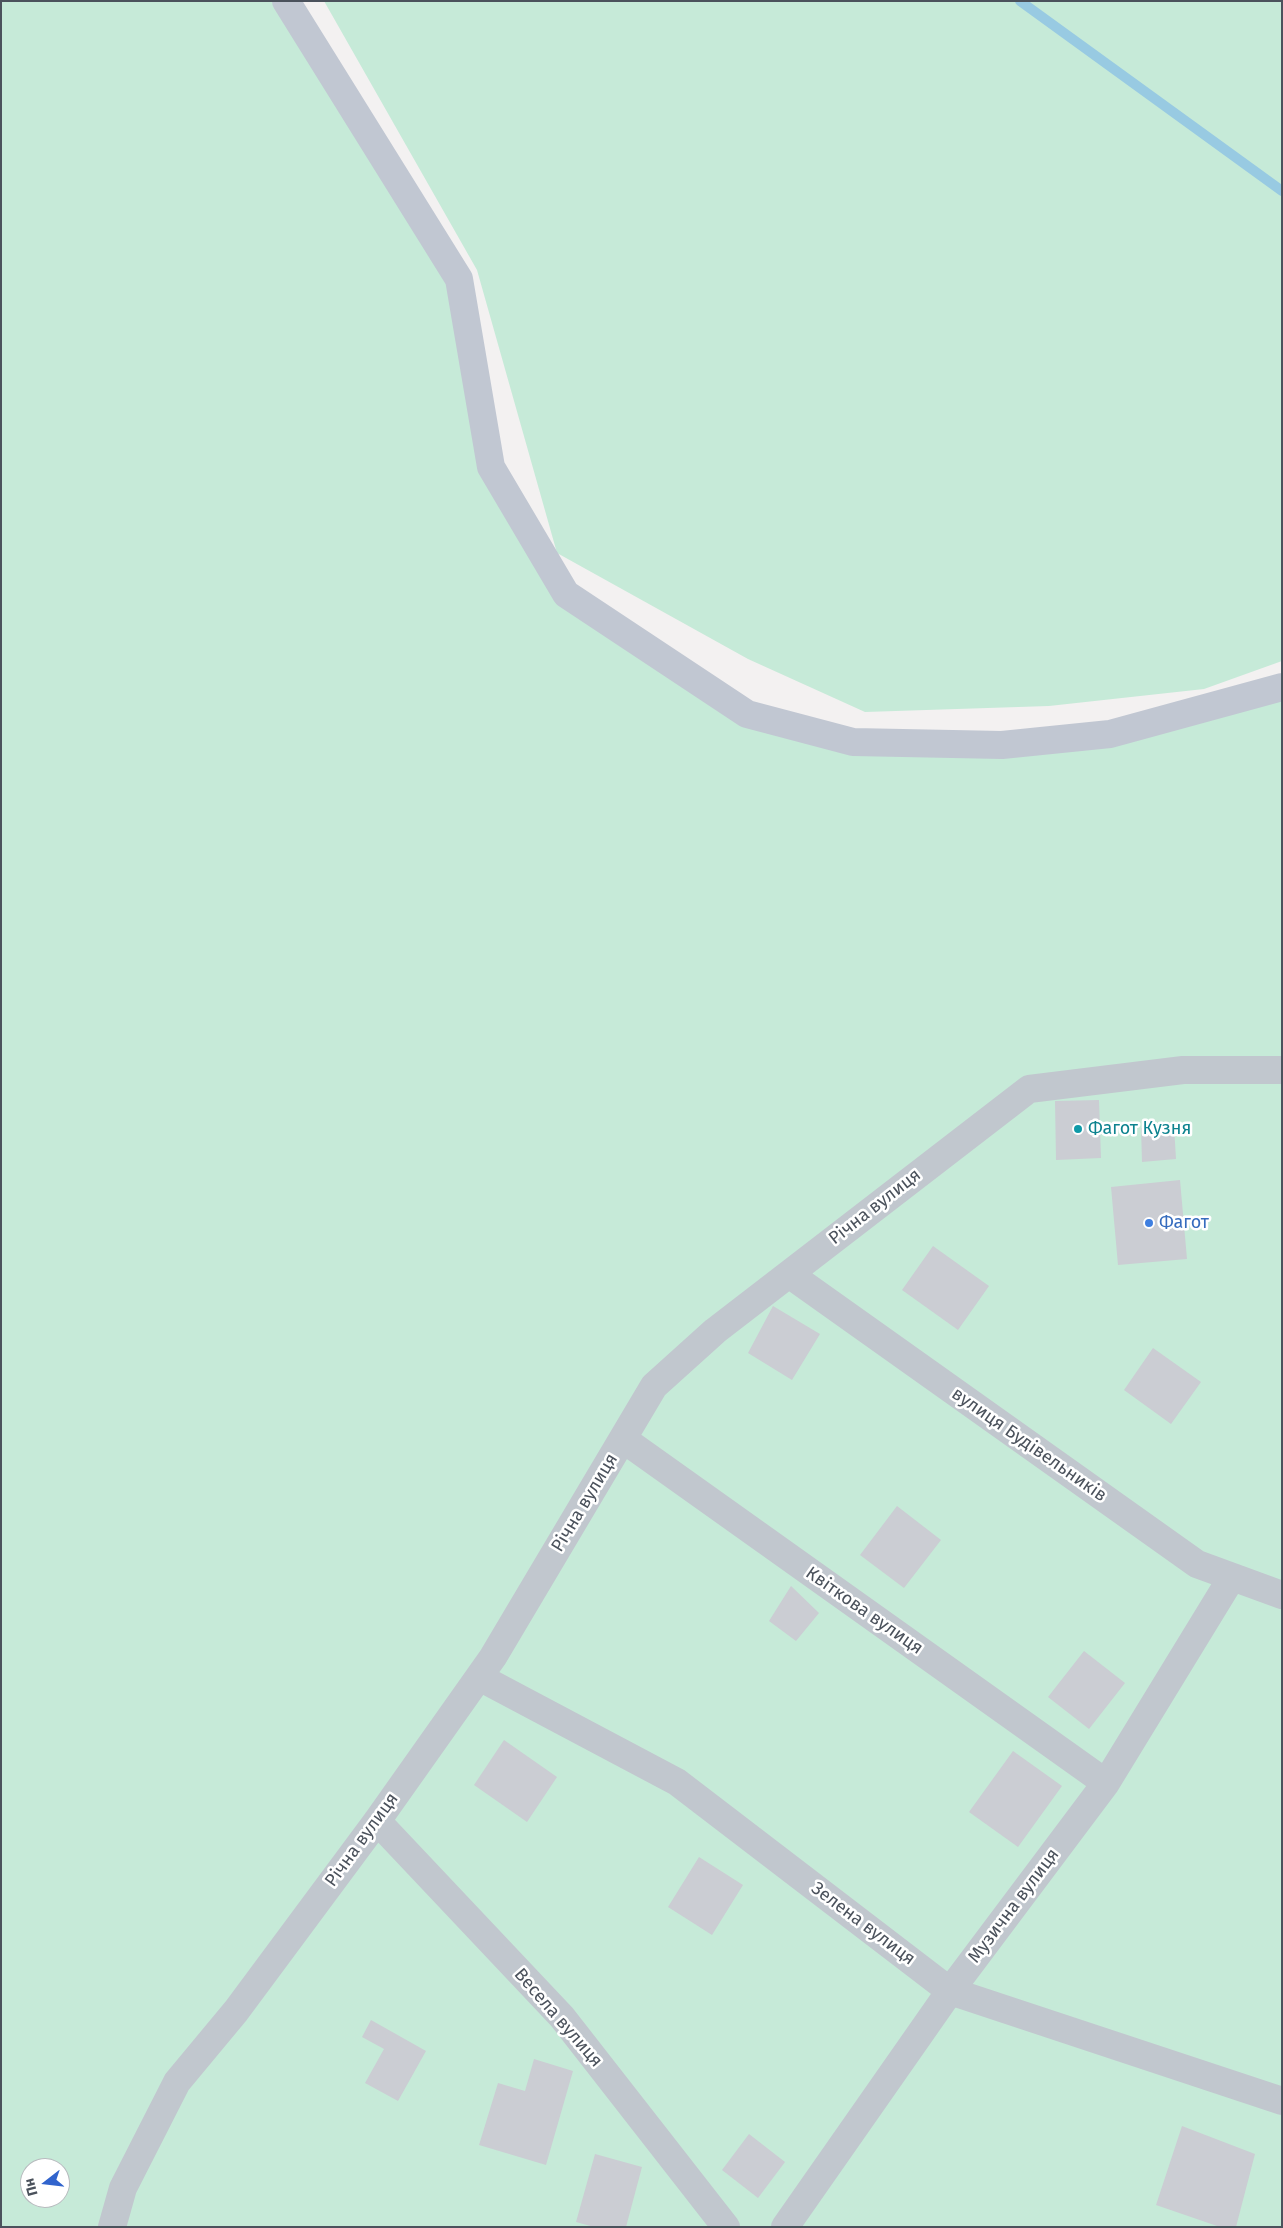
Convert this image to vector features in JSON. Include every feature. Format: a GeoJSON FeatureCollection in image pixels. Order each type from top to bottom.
{"type":"FeatureCollection","features":[{"type":"Feature","properties":{"kind":"street"},"geometry":{"type":"LineString","coordinates":[[286,1],[459,279],[492,467],[566,594],[747,714],[853,742],[1002,745],[1110,734],[1282,687]]}},
{"type":"Feature","properties":{"kind":"street","name":"Річна вулиця"},"geometry":{"type":"LineString","coordinates":[[112,2227],[123,2188],[177,2082],[236,2011],[377,1820],[493,1657],[654,1386],[714,1331],[1029,1089],[1183,1070],[1282,1070]]}},
{"type":"Feature","properties":{"kind":"street","name":"вулиця Будівельників"},"geometry":{"type":"LineString","coordinates":[[788,1274],[1197,1564],[1282,1595]]}},
{"type":"Feature","properties":{"kind":"street","name":"Квіткова вулиця"},"geometry":{"type":"LineString","coordinates":[[623,1439],[1106,1783]]}},
{"type":"Feature","properties":{"kind":"street","name":"Музична вулиця"},"geometry":{"type":"LineString","coordinates":[[785,2227],[950,1991],[1106,1783],[1232,1577]]}},
{"type":"Feature","properties":{"kind":"street","name":"Зелена вулиця"},"geometry":{"type":"LineString","coordinates":[[479,1677],[677,1782],[950,1991],[1282,2101]]}},
{"type":"Feature","properties":{"kind":"street","name":"Весела вулиця"},"geometry":{"type":"LineString","coordinates":[[377,1820],[562,2018],[726,2227]]}},
{"type":"Feature","properties":{"kind":"green space"},"geometry":{"type":"Polygon","coordinates":[[[1,1],[286,1],[459,279],[491,467],[566,594],[747,714],[853,742],[1002,745],[1282,689],[1282,2227],[1,2227],[1,1]]]}},
{"type":"Feature","properties":{"kind":"green space"},"geometry":{"type":"Polygon","coordinates":[[[324,1],[1282,1],[1282,661],[1204,689],[1049,706],[865,712],[748,659],[557,553],[477,270],[324,1]]]}},
{"type":"Feature","properties":{"kind":"building","name":"Фагот Кузня"},"geometry":{"type":"Polygon","coordinates":[[[1099,1100],[1101,1158],[1056,1160],[1055,1101],[1099,1100]]]}},
{"type":"Feature","properties":{"kind":"building","name":"Фагот"},"geometry":{"type":"Polygon","coordinates":[[[1174,1126],[1176,1159],[1142,1162],[1141,1128],[1174,1126]]]}},
{"type":"Feature","properties":{"kind":"building","name":"Фагот"},"geometry":{"type":"Polygon","coordinates":[[[1180,1180],[1187,1259],[1118,1265],[1111,1187],[1180,1180]]]}},
{"type":"Feature","properties":{"kind":"building"},"geometry":{"type":"Polygon","coordinates":[[[933,1246],[989,1286],[958,1330],[902,1290],[933,1246]]]}},
{"type":"Feature","properties":{"kind":"building"},"geometry":{"type":"Polygon","coordinates":[[[773,1306],[820,1334],[792,1380],[748,1353],[773,1306]]]}},
{"type":"Feature","properties":{"kind":"building"},"geometry":{"type":"Polygon","coordinates":[[[1153,1348],[1201,1382],[1171,1424],[1124,1390],[1153,1348]]]}},
{"type":"Feature","properties":{"kind":"building"},"geometry":{"type":"Polygon","coordinates":[[[897,1506],[941,1540],[904,1588],[860,1555],[897,1506]]]}},
{"type":"Feature","properties":{"kind":"building"},"geometry":{"type":"Polygon","coordinates":[[[791,1586],[819,1613],[796,1641],[769,1621],[791,1586]]]}},
{"type":"Feature","properties":{"kind":"building"},"geometry":{"type":"Polygon","coordinates":[[[1084,1651],[1125,1683],[1089,1729],[1048,1697],[1084,1651]]]}},
{"type":"Feature","properties":{"kind":"building"},"geometry":{"type":"Polygon","coordinates":[[[504,1740],[557,1777],[527,1822],[474,1785],[504,1740]]]}},
{"type":"Feature","properties":{"kind":"building"},"geometry":{"type":"Polygon","coordinates":[[[1013,1751],[1062,1786],[1018,1847],[969,1812],[1013,1751]]]}},
{"type":"Feature","properties":{"kind":"building"},"geometry":{"type":"Polygon","coordinates":[[[699,1857],[743,1885],[712,1935],[668,1907],[699,1857]]]}},
{"type":"Feature","properties":{"kind":"building"},"geometry":{"type":"Polygon","coordinates":[[[371,2020],[426,2051],[398,2101],[365,2083],[384,2049],[362,2037],[371,2020]]]}},
{"type":"Feature","properties":{"kind":"building"},"geometry":{"type":"Polygon","coordinates":[[[534,2059],[573,2071],[546,2165],[479,2145],[498,2083],[525,2091],[534,2059]]]}},
{"type":"Feature","properties":{"kind":"building"},"geometry":{"type":"Polygon","coordinates":[[[1182,2126],[1255,2154],[1236,2227],[1220,2227],[1156,2205],[1182,2126]]]}},
{"type":"Feature","properties":{"kind":"building"},"geometry":{"type":"Polygon","coordinates":[[[749,2134],[785,2162],[758,2198],[722,2170],[749,2134]]]}},
{"type":"Feature","properties":{"kind":"building"},"geometry":{"type":"Polygon","coordinates":[[[595,2154],[642,2167],[626,2227],[594,2227],[576,2222],[595,2154]]]}},
{"type":"Feature","properties":{"kind":"waterway"},"geometry":{"type":"LineString","coordinates":[[1020,1],[1282,191]]}},
{"type":"Feature","properties":{"kind":"place","name":"Фагот Кузня"},"geometry":{"type":"Point","coordinates":[1078,1129]}},
{"type":"Feature","properties":{"kind":"place","name":"Фагот"},"geometry":{"type":"Point","coordinates":[1149,1223]}}]}
